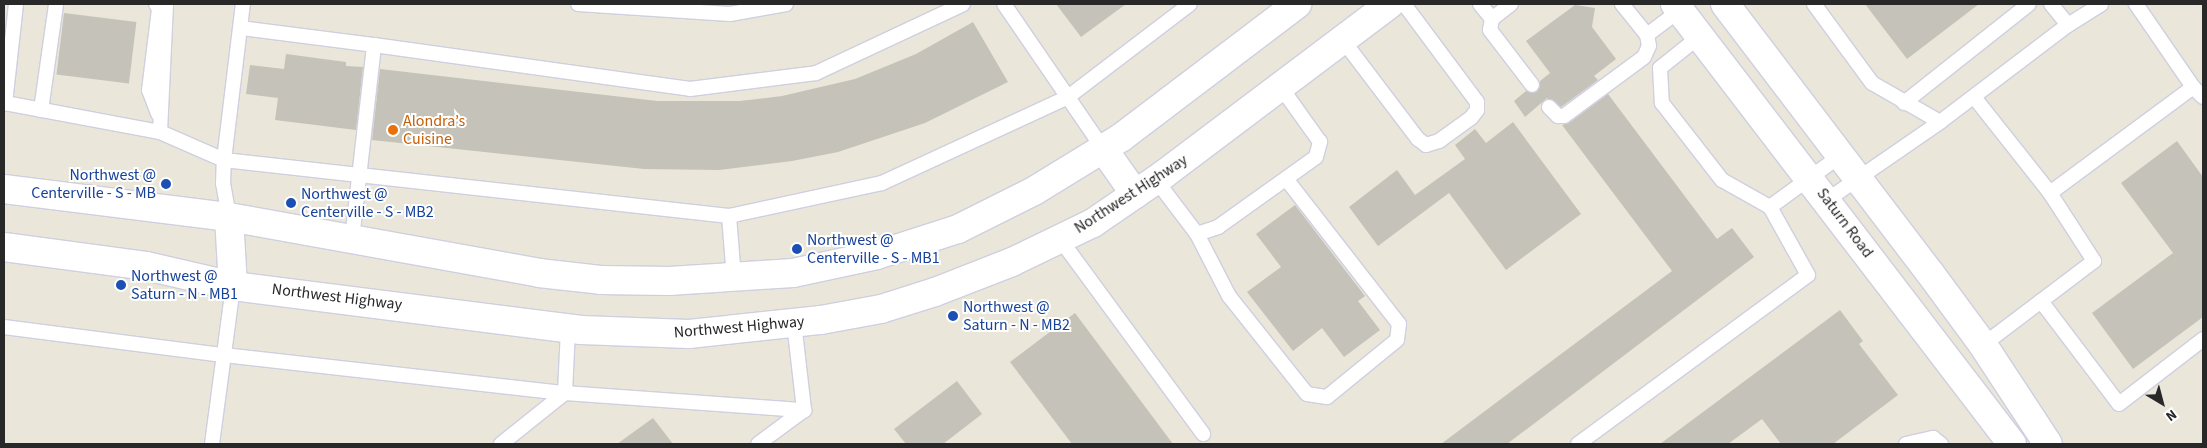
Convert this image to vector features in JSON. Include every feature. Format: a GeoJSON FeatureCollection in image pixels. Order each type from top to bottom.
{"type":"FeatureCollection","features":[{"type":"Feature","properties":{"kind":"main road"},"geometry":{"type":"LineString","coordinates":[[4,189],[229,217],[539,273],[601,280],[734,278],[793,273],[877,255],[958,229],[1034,191],[1104,150],[1298,4]]}},
{"type":"Feature","properties":{"kind":"main road","name":"Northwest Highway"},"geometry":{"type":"LineString","coordinates":[[4,246],[146,266],[233,286],[568,328],[689,334],[794,323],[881,309],[926,295],[1012,262],[1093,222],[1145,187],[1390,4]]}},
{"type":"Feature","properties":{"kind":"main road"},"geometry":{"type":"LineString","coordinates":[[1725,4],[1858,177],[1983,345],[2048,444]]}},
{"type":"Feature","properties":{"kind":"main road","name":"Saturn Road"},"geometry":{"type":"LineString","coordinates":[[1678,7],[1828,200],[2012,444]]}},
{"type":"Feature","properties":{"kind":"main road"},"geometry":{"type":"LineString","coordinates":[[1104,150],[1145,187]]}},
{"type":"Feature","properties":{"kind":"main road"},"geometry":{"type":"LineString","coordinates":[[229,217],[233,286]]}},
{"type":"Feature","properties":{"kind":"lane"},"geometry":{"type":"LineString","coordinates":[[16,4],[5,103],[160,126],[224,160],[358,177],[729,216],[882,183],[1068,97],[1190,4]]}},
{"type":"Feature","properties":{"kind":"lane"},"geometry":{"type":"LineString","coordinates":[[42,110],[56,4]]}},
{"type":"Feature","properties":{"kind":"lane"},"geometry":{"type":"LineString","coordinates":[[156,4],[159,10],[148,90],[160,126]]}},
{"type":"Feature","properties":{"kind":"lane"},"geometry":{"type":"LineString","coordinates":[[160,126],[166,4]]}},
{"type":"Feature","properties":{"kind":"lane"},"geometry":{"type":"LineString","coordinates":[[229,217],[223,184],[224,160],[244,4]]}},
{"type":"Feature","properties":{"kind":"lane"},"geometry":{"type":"LineString","coordinates":[[578,4],[730,14],[786,4]]}},
{"type":"Feature","properties":{"kind":"lane"},"geometry":{"type":"LineString","coordinates":[[241,28],[690,89],[816,73],[963,4]]}},
{"type":"Feature","properties":{"kind":"lane"},"geometry":{"type":"LineString","coordinates":[[1004,4],[1104,150]]}},
{"type":"Feature","properties":{"kind":"lane"},"geometry":{"type":"LineString","coordinates":[[1342,40],[1418,139],[1426,145],[1439,141],[1471,118],[1477,110],[1477,102],[1404,4]]}},
{"type":"Feature","properties":{"kind":"lane"},"geometry":{"type":"LineString","coordinates":[[1480,4],[1492,19]]}},
{"type":"Feature","properties":{"kind":"lane"},"geometry":{"type":"LineString","coordinates":[[1511,4],[1492,19],[1490,30],[1532,85]]}},
{"type":"Feature","properties":{"kind":"lane"},"geometry":{"type":"LineString","coordinates":[[1549,107],[1558,116],[1564,116],[1644,57],[1648,46],[1647,35],[1622,4]]}},
{"type":"Feature","properties":{"kind":"lane"},"geometry":{"type":"LineString","coordinates":[[1814,4],[1872,83],[1940,122]]}},
{"type":"Feature","properties":{"kind":"lane"},"geometry":{"type":"LineString","coordinates":[[1904,103],[2029,4]]}},
{"type":"Feature","properties":{"kind":"lane"},"geometry":{"type":"LineString","coordinates":[[2051,4],[2068,25]]}},
{"type":"Feature","properties":{"kind":"lane"},"geometry":{"type":"LineString","coordinates":[[1828,200],[1858,177],[1940,122],[2068,25],[2101,4]]}},
{"type":"Feature","properties":{"kind":"lane"},"geometry":{"type":"LineString","coordinates":[[2050,193],[2198,92],[2136,4]]}},
{"type":"Feature","properties":{"kind":"lane"},"geometry":{"type":"LineString","coordinates":[[1647,35],[1678,7]]}},
{"type":"Feature","properties":{"kind":"lane"},"geometry":{"type":"LineString","coordinates":[[1578,444],[1808,275],[1770,207],[1722,180],[1662,103],[1660,68],[1700,36]]}},
{"type":"Feature","properties":{"kind":"lane"},"geometry":{"type":"LineString","coordinates":[[352,239],[374,45]]}},
{"type":"Feature","properties":{"kind":"lane"},"geometry":{"type":"LineString","coordinates":[[1197,234],[1218,227],[1316,157],[1320,142],[1280,86]]}},
{"type":"Feature","properties":{"kind":"lane"},"geometry":{"type":"LineString","coordinates":[[1974,97],[2050,193],[2094,261],[1983,345]]}},
{"type":"Feature","properties":{"kind":"lane"},"geometry":{"type":"LineString","coordinates":[[1770,207],[1841,155]]}},
{"type":"Feature","properties":{"kind":"lane"},"geometry":{"type":"LineString","coordinates":[[1145,187],[1197,234],[1229,296],[1307,394],[1327,397],[1396,340],[1399,324],[1286,179]]}},
{"type":"Feature","properties":{"kind":"lane"},"geometry":{"type":"LineString","coordinates":[[729,216],[734,278]]}},
{"type":"Feature","properties":{"kind":"lane"},"geometry":{"type":"LineString","coordinates":[[1060,239],[1203,434]]}},
{"type":"Feature","properties":{"kind":"lane"},"geometry":{"type":"LineString","coordinates":[[212,444],[233,286]]}},
{"type":"Feature","properties":{"kind":"lane"},"geometry":{"type":"LineString","coordinates":[[2041,301],[2120,404],[2203,340]]}},
{"type":"Feature","properties":{"kind":"lane"},"geometry":{"type":"LineString","coordinates":[[794,323],[804,410]]}},
{"type":"Feature","properties":{"kind":"lane"},"geometry":{"type":"LineString","coordinates":[[4,327],[224,355],[565,393],[804,410]]}},
{"type":"Feature","properties":{"kind":"lane"},"geometry":{"type":"LineString","coordinates":[[501,444],[565,393],[568,328]]}},
{"type":"Feature","properties":{"kind":"lane"},"geometry":{"type":"LineString","coordinates":[[758,444],[804,410]]}},
{"type":"Feature","properties":{"kind":"lane"},"geometry":{"type":"LineString","coordinates":[[1906,444],[1933,438],[1941,444]]}},
{"type":"Feature","properties":{"kind":"building"},"geometry":{"type":"Polygon","coordinates":[[[1056,4],[1126,4],[1081,37],[1056,4]]]}},
{"type":"Feature","properties":{"kind":"building"},"geometry":{"type":"Polygon","coordinates":[[[1865,4],[1979,4],[1907,59],[1865,4]]]}},
{"type":"Feature","properties":{"kind":"building"},"geometry":{"type":"Polygon","coordinates":[[[1575,5],[1595,8],[1592,27],[1616,59],[1594,76],[1598,80],[1561,107],[1547,98],[1525,117],[1514,101],[1526,91],[1537,92],[1540,81],[1550,73],[1526,41],[1575,5]]]}},
{"type":"Feature","properties":{"kind":"building"},"geometry":{"type":"Polygon","coordinates":[[[64,13],[136,22],[129,83],[56,75],[64,13]]]}},
{"type":"Feature","properties":{"kind":"building"},"geometry":{"type":"Polygon","coordinates":[[[973,22],[1008,82],[925,123],[838,152],[792,161],[719,170],[644,169],[372,140],[380,69],[657,101],[740,101],[782,96],[855,79],[916,54],[973,22]]]}},
{"type":"Feature","properties":{"kind":"building"},"geometry":{"type":"Polygon","coordinates":[[[286,54],[346,62],[346,66],[363,67],[356,130],[275,120],[278,98],[246,94],[250,65],[284,69],[286,54]]]}},
{"type":"Feature","properties":{"kind":"building"},"geometry":{"type":"Polygon","coordinates":[[[1608,94],[1717,239],[1732,228],[1754,257],[1507,444],[1441,444],[1672,271],[1562,125],[1569,123],[1608,94]]]}},
{"type":"Feature","properties":{"kind":"building"},"geometry":{"type":"Polygon","coordinates":[[[1513,122],[1581,214],[1506,270],[1449,193],[1378,246],[1349,207],[1397,170],[1415,195],[1465,159],[1455,145],[1475,129],[1486,143],[1513,122]]]}},
{"type":"Feature","properties":{"kind":"building"},"geometry":{"type":"Polygon","coordinates":[[[2177,141],[2203,177],[2203,317],[2133,369],[2092,313],[2173,253],[2121,183],[2177,141]]]}},
{"type":"Feature","properties":{"kind":"building"},"geometry":{"type":"Polygon","coordinates":[[[1295,205],[1365,296],[1358,301],[1380,330],[1344,357],[1322,328],[1293,351],[1247,292],[1281,267],[1256,234],[1295,205]]]}},
{"type":"Feature","properties":{"kind":"building"},"geometry":{"type":"Polygon","coordinates":[[[1840,310],[1863,341],[1859,344],[1898,395],[1833,444],[1781,444],[1762,419],[1728,444],[1660,444],[1840,310]]]}},
{"type":"Feature","properties":{"kind":"building"},"geometry":{"type":"Polygon","coordinates":[[[1075,313],[1173,444],[1072,444],[1010,362],[1075,313]]]}},
{"type":"Feature","properties":{"kind":"building"},"geometry":{"type":"Polygon","coordinates":[[[957,381],[982,414],[943,444],[906,444],[894,429],[957,381]]]}},
{"type":"Feature","properties":{"kind":"building"},"geometry":{"type":"Polygon","coordinates":[[[653,418],[673,444],[617,444],[653,418]]]}},
{"type":"Feature","properties":{"kind":"place","name":"Alondra’s Cuisine"},"geometry":{"type":"Point","coordinates":[393,130]}},
{"type":"Feature","properties":{"kind":"place","name":"Northwest @ Centerville - S - MB"},"geometry":{"type":"Point","coordinates":[166,184]}},
{"type":"Feature","properties":{"kind":"place","name":"Northwest @ Centerville - S - MB2"},"geometry":{"type":"Point","coordinates":[291,203]}},
{"type":"Feature","properties":{"kind":"place","name":"Northwest @ Centerville - S - MB1"},"geometry":{"type":"Point","coordinates":[797,249]}},
{"type":"Feature","properties":{"kind":"place","name":"Northwest @ Saturn - N - MB1"},"geometry":{"type":"Point","coordinates":[121,285]}},
{"type":"Feature","properties":{"kind":"place","name":"Northwest @ Saturn - N - MB2"},"geometry":{"type":"Point","coordinates":[953,316]}}]}
